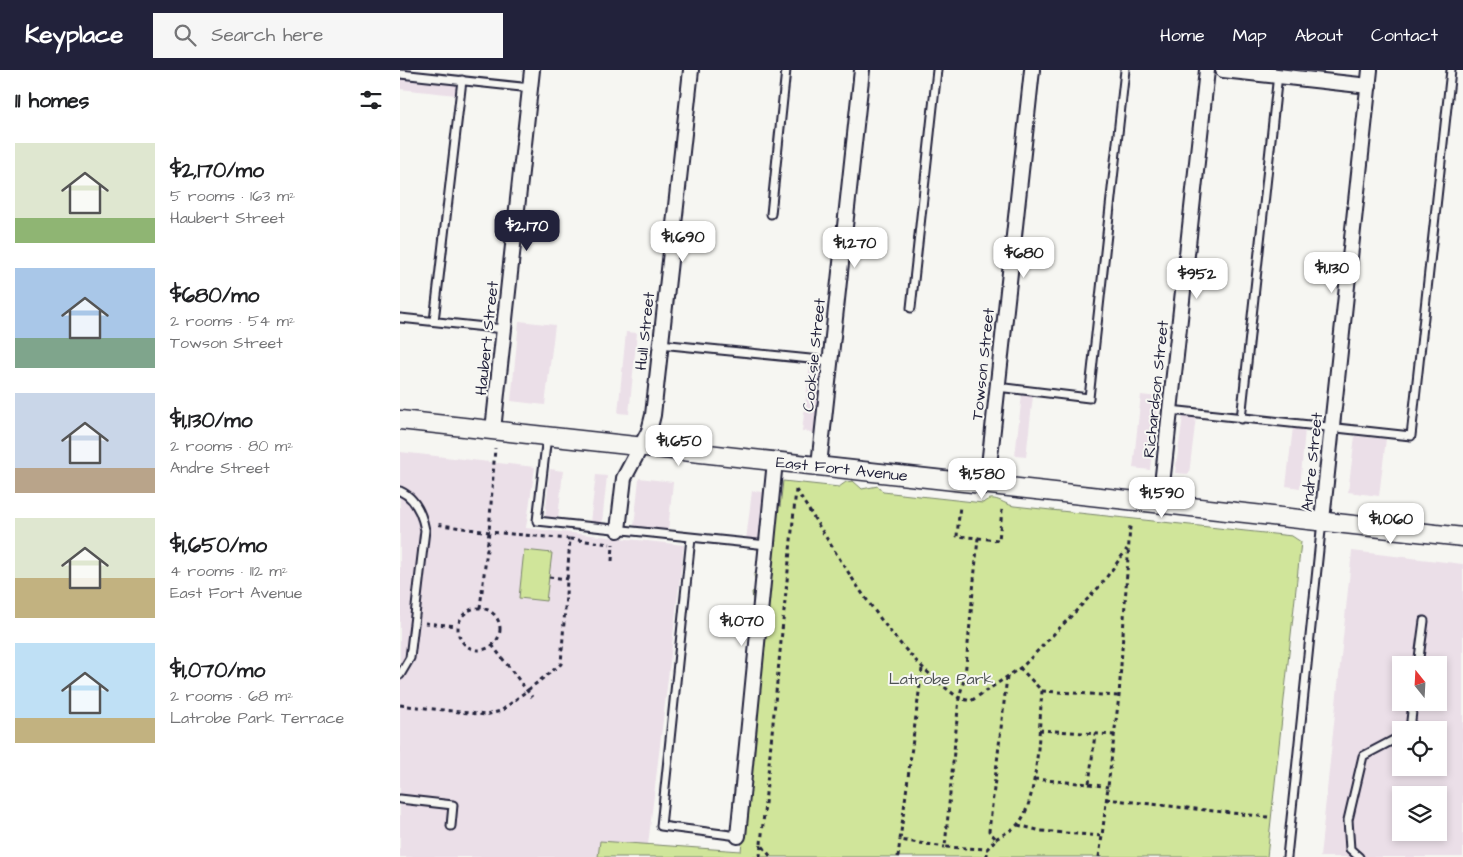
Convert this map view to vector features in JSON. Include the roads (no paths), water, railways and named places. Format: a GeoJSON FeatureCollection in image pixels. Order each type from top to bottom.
{"type":"FeatureCollection","features":[{"type":"Feature","properties":{"kind":"street","name":"Haubert Street"},"geometry":{"type":"LineString","coordinates":[[493,430],[532,70]]}},
{"type":"Feature","properties":{"kind":"street","name":"Hull Street"},"geometry":{"type":"LineString","coordinates":[[618,530],[624,478],[642,446],[653,415],[691,70]]}},
{"type":"Feature","properties":{"kind":"street","name":"Cooksie Street"},"geometry":{"type":"LineString","coordinates":[[819,465],[862,70]]}},
{"type":"Feature","properties":{"kind":"street","name":"Towson Street"},"geometry":{"type":"LineString","coordinates":[[987,484],[1032,70]]}},
{"type":"Feature","properties":{"kind":"street","name":"Richardson Street"},"geometry":{"type":"LineString","coordinates":[[1160,503],[1207,70]]}},
{"type":"Feature","properties":{"kind":"street"},"geometry":{"type":"LineString","coordinates":[[1223,70],[1278,73],[1369,86]]}},
{"type":"Feature","properties":{"kind":"street","name":"Andre Street"},"geometry":{"type":"LineString","coordinates":[[1322,520],[1370,70]]}},
{"type":"Feature","properties":{"kind":"street","name":"East Fort Avenue"},"geometry":{"type":"LineString","coordinates":[[400,420],[1463,537]]}},
{"type":"Feature","properties":{"kind":"street"},"geometry":{"type":"LineString","coordinates":[[738,836],[776,461]]}},
{"type":"Feature","properties":{"kind":"lane"},"geometry":{"type":"LineString","coordinates":[[771,214],[786,70]]}},
{"type":"Feature","properties":{"kind":"lane"},"geometry":{"type":"LineString","coordinates":[[911,308],[937,70]]}},
{"type":"Feature","properties":{"kind":"lane"},"geometry":{"type":"LineString","coordinates":[[997,387],[1090,398],[1126,70]]}},
{"type":"Feature","properties":{"kind":"lane"},"geometry":{"type":"LineString","coordinates":[[1170,410],[1411,436],[1451,70]]}},
{"type":"Feature","properties":{"kind":"lane"},"geometry":{"type":"LineString","coordinates":[[1241,419],[1278,73]]}},
{"type":"Feature","properties":{"kind":"lane"},"geometry":{"type":"LineString","coordinates":[[400,74],[530,88]]}},
{"type":"Feature","properties":{"kind":"lane"},"geometry":{"type":"LineString","coordinates":[[434,321],[462,80]]}},
{"type":"Feature","properties":{"kind":"lane"},"geometry":{"type":"LineString","coordinates":[[400,318],[504,329]]}},
{"type":"Feature","properties":{"kind":"lane"},"geometry":{"type":"LineString","coordinates":[[660,344],[830,361]]}},
{"type":"Feature","properties":{"kind":"lane"},"geometry":{"type":"LineString","coordinates":[[546,436],[537,522],[766,546]]}},
{"type":"Feature","properties":{"kind":"lane"},"geometry":{"type":"LineString","coordinates":[[400,491],[416,504],[422,514],[425,530],[410,658],[400,675]]}},
{"type":"Feature","properties":{"kind":"lane","name":"Andre Street"},"geometry":{"type":"LineString","coordinates":[[1287,857],[1322,520]]}},
{"type":"Feature","properties":{"kind":"lane"},"geometry":{"type":"LineString","coordinates":[[691,538],[660,826],[738,836]]}},
{"type":"Feature","properties":{"kind":"lane"},"geometry":{"type":"LineString","coordinates":[[1419,656],[1424,621]]}},
{"type":"Feature","properties":{"kind":"lane"},"geometry":{"type":"LineString","coordinates":[[1359,857],[1350,849],[1348,820],[1363,756],[1392,741]]}},
{"type":"Feature","properties":{"kind":"lane"},"geometry":{"type":"LineString","coordinates":[[400,799],[453,805],[451,826]]}},
{"type":"Feature","properties":{"kind":"park label","name":"Latrobe Park"},"geometry":{"type":"Point","coordinates":[941,678]}}]}
